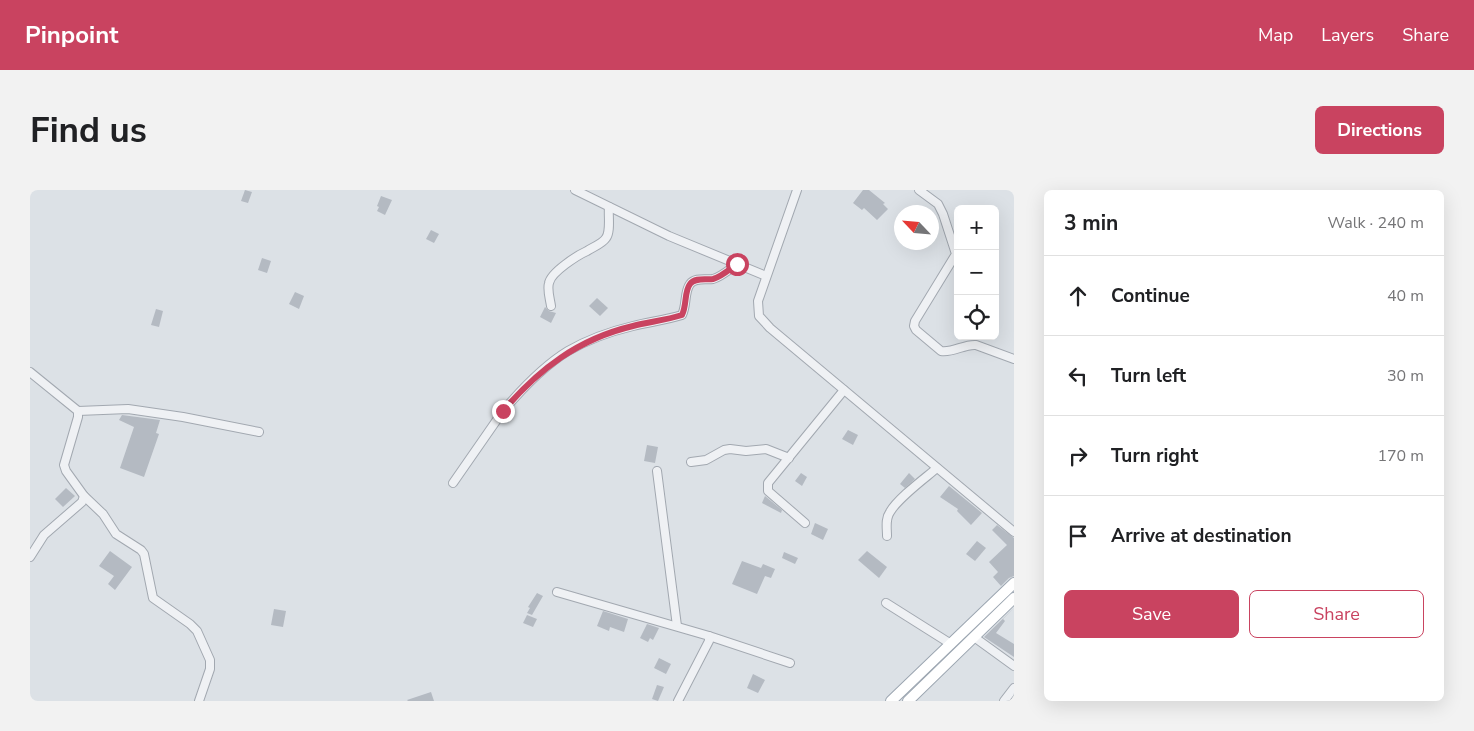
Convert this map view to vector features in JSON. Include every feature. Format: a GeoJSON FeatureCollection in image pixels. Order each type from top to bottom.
{"type":"FeatureCollection","features":[{"type":"Feature","properties":{"kind":"main road"},"geometry":{"type":"LineString","coordinates":[[891,701],[1014,583]]}},
{"type":"Feature","properties":{"kind":"main road"},"geometry":{"type":"LineString","coordinates":[[908,701],[1014,598]]}},
{"type":"Feature","properties":{"kind":"street"},"geometry":{"type":"LineString","coordinates":[[575,190],[669,236],[766,276]]}},
{"type":"Feature","properties":{"kind":"street"},"geometry":{"type":"LineString","coordinates":[[797,190],[758,301],[759,316],[770,328],[1014,532]]}},
{"type":"Feature","properties":{"kind":"street"},"geometry":{"type":"LineString","coordinates":[[919,190],[938,204],[956,254],[915,321],[914,326],[916,330],[942,351],[946,352],[976,345],[1014,359]]}},
{"type":"Feature","properties":{"kind":"street"},"geometry":{"type":"LineString","coordinates":[[551,306],[548,284],[550,279],[575,258],[606,239],[608,234],[608,207]]}},
{"type":"Feature","properties":{"kind":"street"},"geometry":{"type":"LineString","coordinates":[[453,483],[507,406],[553,362],[585,343],[624,328],[682,315],[685,310],[691,282],[716,278],[737,264]]}},
{"type":"Feature","properties":{"kind":"street"},"geometry":{"type":"LineString","coordinates":[[30,372],[78,411],[128,409],[183,417],[259,432]]}},
{"type":"Feature","properties":{"kind":"street"},"geometry":{"type":"LineString","coordinates":[[805,523],[766,488],[768,483],[844,390]]}},
{"type":"Feature","properties":{"kind":"street"},"geometry":{"type":"LineString","coordinates":[[78,411],[64,465],[84,496],[103,514],[116,534],[144,554],[153,598],[197,631],[210,660],[210,668],[199,701]]}},
{"type":"Feature","properties":{"kind":"street"},"geometry":{"type":"LineString","coordinates":[[691,462],[706,460],[730,448],[746,451],[766,449],[788,458]]}},
{"type":"Feature","properties":{"kind":"street"},"geometry":{"type":"LineString","coordinates":[[887,536],[889,513],[896,504],[937,468]]}},
{"type":"Feature","properties":{"kind":"street"},"geometry":{"type":"LineString","coordinates":[[657,471],[676,626]]}},
{"type":"Feature","properties":{"kind":"street"},"geometry":{"type":"LineString","coordinates":[[30,557],[44,535],[82,502],[84,496]]}},
{"type":"Feature","properties":{"kind":"street"},"geometry":{"type":"LineString","coordinates":[[557,592],[710,636],[790,663]]}},
{"type":"Feature","properties":{"kind":"street"},"geometry":{"type":"LineString","coordinates":[[886,603],[951,644]]}},
{"type":"Feature","properties":{"kind":"street"},"geometry":{"type":"LineString","coordinates":[[678,701],[710,636]]}},
{"type":"Feature","properties":{"kind":"street"},"geometry":{"type":"LineString","coordinates":[[974,637],[1014,666]]}},
{"type":"Feature","properties":{"kind":"street"},"geometry":{"type":"LineString","coordinates":[[1004,701],[1014,688]]}},
{"type":"Feature","properties":{"kind":"building"},"geometry":{"type":"Polygon","coordinates":[[[245,190],[252,192],[248,203],[241,201],[245,190]]]}},
{"type":"Feature","properties":{"kind":"building"},"geometry":{"type":"Polygon","coordinates":[[[863,190],[869,190],[885,203],[883,204],[888,209],[877,220],[864,208],[862,210],[853,203],[863,190]]]}},
{"type":"Feature","properties":{"kind":"building"},"geometry":{"type":"Polygon","coordinates":[[[381,196],[392,200],[385,215],[377,211],[381,196]]]}},
{"type":"Feature","properties":{"kind":"building"},"geometry":{"type":"Polygon","coordinates":[[[431,230],[439,234],[434,243],[426,239],[431,230]]]}},
{"type":"Feature","properties":{"kind":"building"},"geometry":{"type":"Polygon","coordinates":[[[262,258],[271,261],[267,273],[258,270],[262,258]]]}},
{"type":"Feature","properties":{"kind":"building"},"geometry":{"type":"Polygon","coordinates":[[[295,292],[304,296],[299,309],[289,304],[295,292]]]}},
{"type":"Feature","properties":{"kind":"building"},"geometry":{"type":"Polygon","coordinates":[[[597,298],[608,308],[600,316],[589,306],[597,298]]]}},
{"type":"Feature","properties":{"kind":"building"},"geometry":{"type":"Polygon","coordinates":[[[545,307],[549,311],[556,313],[551,323],[540,317],[545,307]]]}},
{"type":"Feature","properties":{"kind":"building"},"geometry":{"type":"Polygon","coordinates":[[[156,309],[163,311],[159,327],[151,325],[156,309]]]}},
{"type":"Feature","properties":{"kind":"building"},"geometry":{"type":"Polygon","coordinates":[[[122,415],[160,420],[156,433],[159,434],[144,477],[120,468],[134,427],[119,420],[122,415]]]}},
{"type":"Feature","properties":{"kind":"building"},"geometry":{"type":"Polygon","coordinates":[[[848,430],[858,435],[853,445],[842,439],[848,430]]]}},
{"type":"Feature","properties":{"kind":"building"},"geometry":{"type":"Polygon","coordinates":[[[647,445],[658,447],[655,463],[644,461],[647,445]]]}},
{"type":"Feature","properties":{"kind":"building"},"geometry":{"type":"Polygon","coordinates":[[[801,473],[807,477],[802,486],[795,481],[801,473]]]}},
{"type":"Feature","properties":{"kind":"building"},"geometry":{"type":"Polygon","coordinates":[[[909,473],[915,479],[905,488],[900,484],[909,473]]]}},
{"type":"Feature","properties":{"kind":"building"},"geometry":{"type":"Polygon","coordinates":[[[949,486],[982,513],[971,525],[957,511],[958,509],[940,497],[949,486]]]}},
{"type":"Feature","properties":{"kind":"building"},"geometry":{"type":"Polygon","coordinates":[[[66,488],[75,496],[63,507],[55,499],[66,488]]]}},
{"type":"Feature","properties":{"kind":"building"},"geometry":{"type":"Polygon","coordinates":[[[765,496],[782,510],[781,513],[762,503],[765,496]]]}},
{"type":"Feature","properties":{"kind":"building"},"geometry":{"type":"Polygon","coordinates":[[[815,523],[828,529],[823,540],[811,534],[815,523]]]}},
{"type":"Feature","properties":{"kind":"building"},"geometry":{"type":"Polygon","coordinates":[[[997,525],[1014,538],[1014,576],[1001,586],[993,577],[998,572],[989,562],[1007,545],[992,530],[997,525]]]}},
{"type":"Feature","properties":{"kind":"building"},"geometry":{"type":"Polygon","coordinates":[[[977,541],[986,548],[975,561],[966,554],[977,541]]]}},
{"type":"Feature","properties":{"kind":"building"},"geometry":{"type":"Polygon","coordinates":[[[110,551],[132,567],[115,590],[108,584],[114,576],[99,566],[110,551]]]}},
{"type":"Feature","properties":{"kind":"building"},"geometry":{"type":"Polygon","coordinates":[[[867,551],[887,567],[879,578],[858,560],[867,551]]]}},
{"type":"Feature","properties":{"kind":"building"},"geometry":{"type":"Polygon","coordinates":[[[784,552],[798,558],[795,564],[782,558],[784,552]]]}},
{"type":"Feature","properties":{"kind":"building"},"geometry":{"type":"Polygon","coordinates":[[[742,561],[761,568],[763,564],[775,569],[771,578],[765,576],[757,594],[732,584],[742,561]]]}},
{"type":"Feature","properties":{"kind":"building"},"geometry":{"type":"Polygon","coordinates":[[[537,593],[543,596],[532,615],[527,613],[530,608],[528,607],[537,593]]]}},
{"type":"Feature","properties":{"kind":"building"},"geometry":{"type":"Polygon","coordinates":[[[1014,608],[1003,619],[1005,621],[996,633],[1014,644],[1014,657],[984,637],[1014,608]]]}},
{"type":"Feature","properties":{"kind":"building"},"geometry":{"type":"Polygon","coordinates":[[[274,609],[286,611],[283,627],[271,625],[274,609]]]}},
{"type":"Feature","properties":{"kind":"building"},"geometry":{"type":"Polygon","coordinates":[[[603,611],[628,619],[624,632],[610,627],[609,631],[597,626],[603,611]]]}},
{"type":"Feature","properties":{"kind":"building"},"geometry":{"type":"Polygon","coordinates":[[[527,615],[537,619],[533,627],[523,623],[527,615]]]}},
{"type":"Feature","properties":{"kind":"building"},"geometry":{"type":"Polygon","coordinates":[[[647,624],[659,628],[653,640],[650,638],[648,642],[640,638],[647,624]]]}},
{"type":"Feature","properties":{"kind":"building"},"geometry":{"type":"Polygon","coordinates":[[[659,658],[671,664],[666,674],[654,668],[659,658]]]}},
{"type":"Feature","properties":{"kind":"building"},"geometry":{"type":"Polygon","coordinates":[[[753,674],[765,680],[758,693],[747,688],[753,674]]]}},
{"type":"Feature","properties":{"kind":"building"},"geometry":{"type":"Polygon","coordinates":[[[657,685],[664,687],[658,701],[652,699],[657,685]]]}},
{"type":"Feature","properties":{"kind":"building"},"geometry":{"type":"Polygon","coordinates":[[[431,692],[434,701],[407,700],[431,692]]]}},
{"type":"Feature","properties":{"kind":"route"},"geometry":{"type":"LineString","coordinates":[[503,411],[553,362],[569,351],[624,328],[682,315],[685,310],[691,282],[716,278],[737,264]]}}]}
